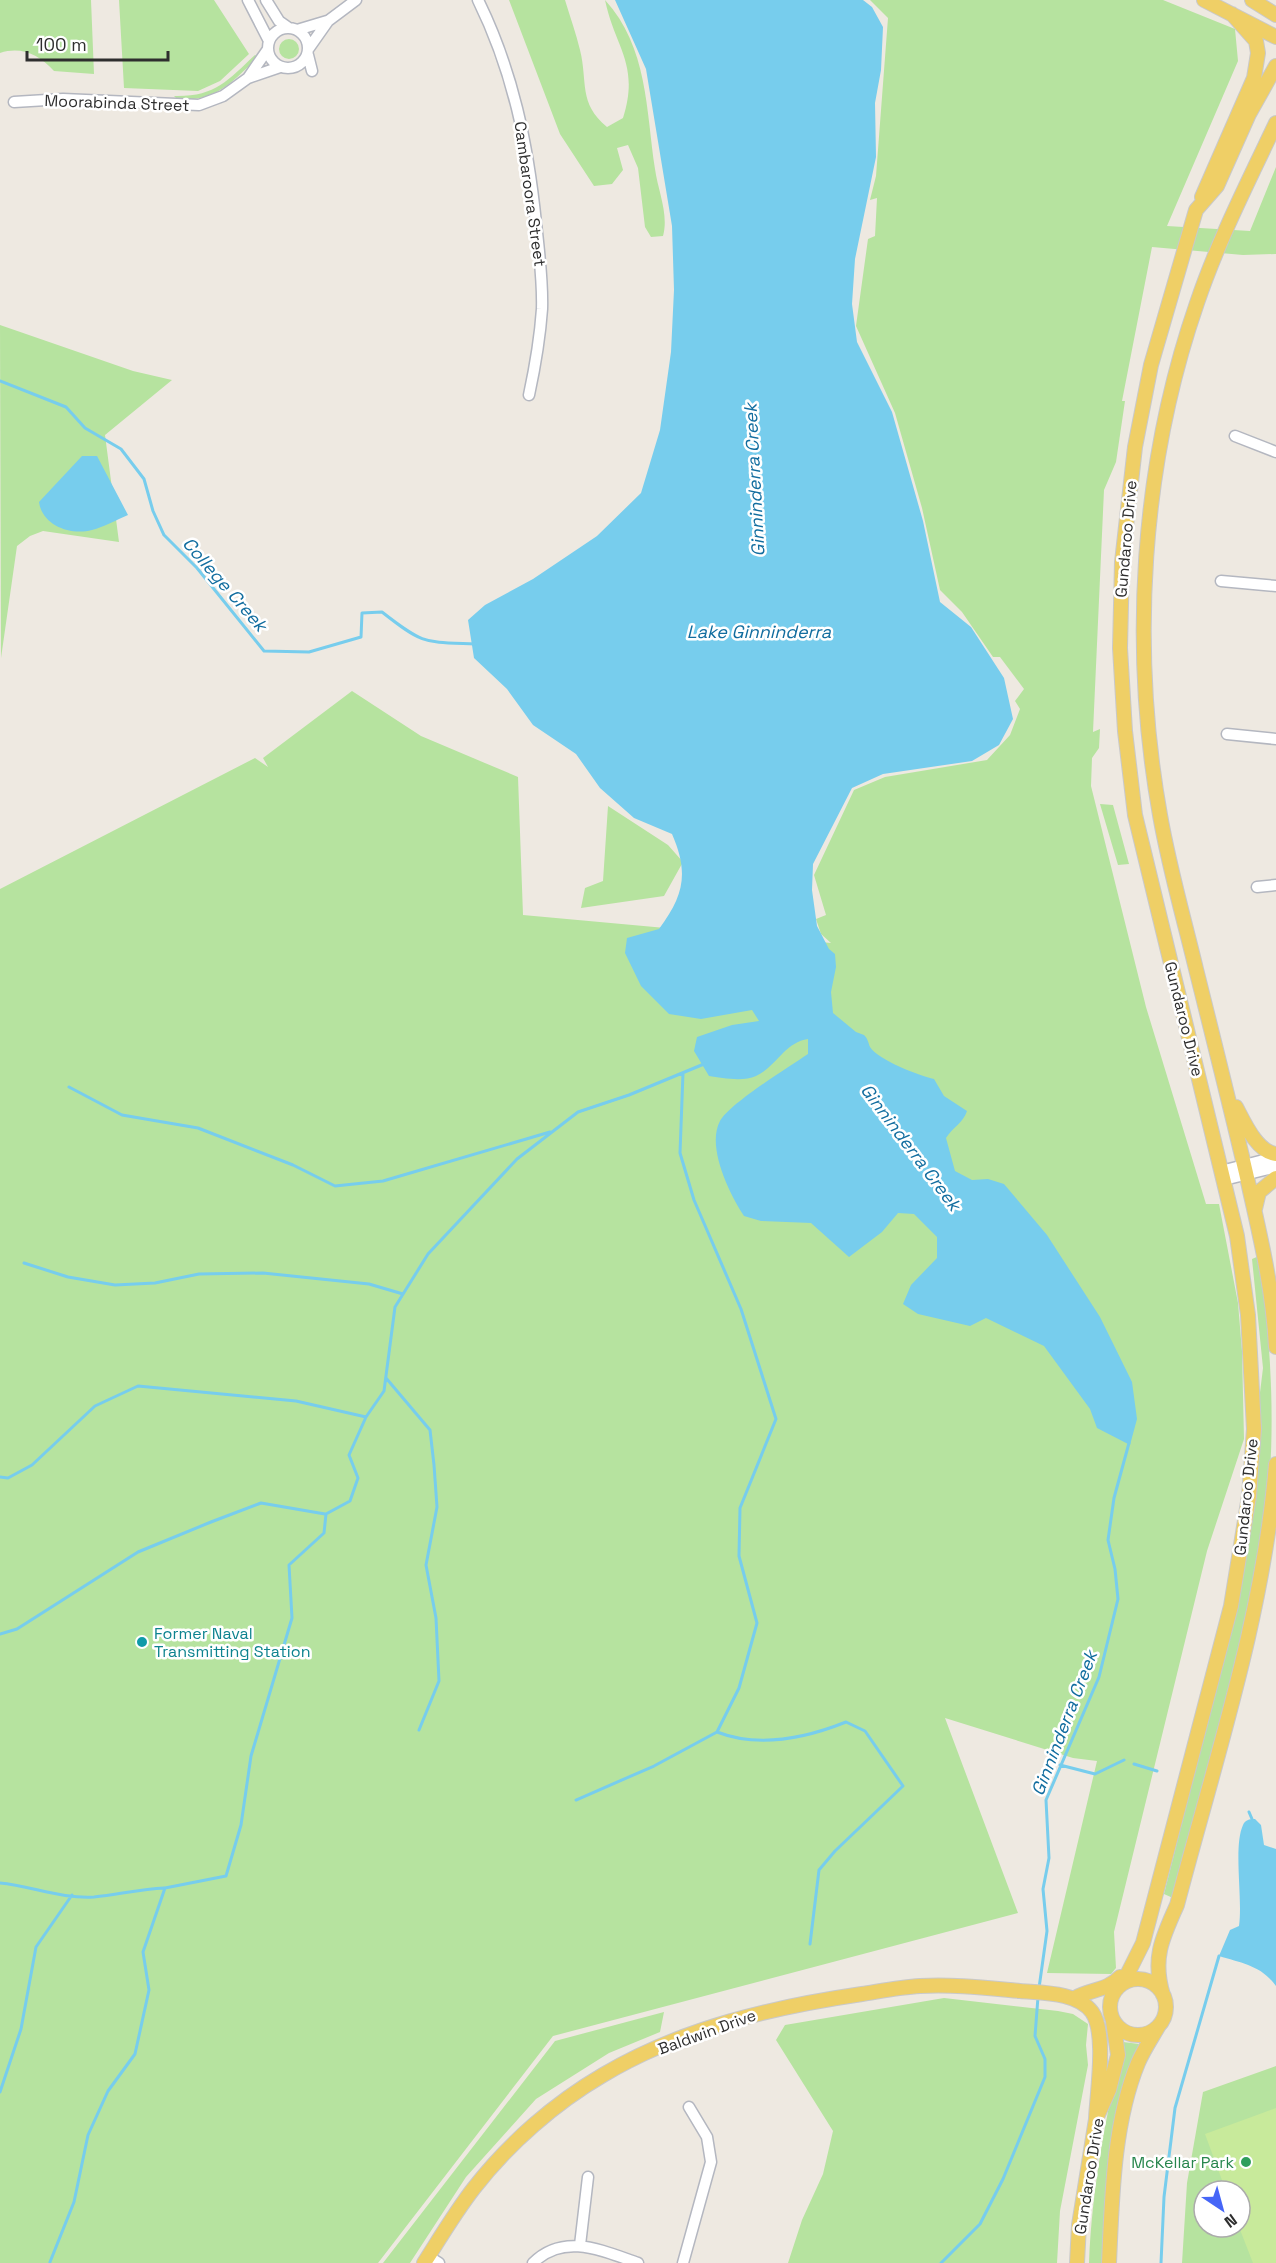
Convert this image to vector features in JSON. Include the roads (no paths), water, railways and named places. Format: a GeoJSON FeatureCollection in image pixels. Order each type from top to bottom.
{"type":"FeatureCollection","features":[{"type":"Feature","properties":{"kind":"main road"},"geometry":{"type":"LineString","coordinates":[[1204,0],[1276,37]]}},
{"type":"Feature","properties":{"kind":"main road"},"geometry":{"type":"LineString","coordinates":[[1252,0],[1276,15]]}},
{"type":"Feature","properties":{"kind":"main road"},"geometry":{"type":"LineString","coordinates":[[1196,210],[1257,67],[1256,41],[1232,14]]}},
{"type":"Feature","properties":{"kind":"main road","name":"Gundaroo Drive"},"geometry":{"type":"LineString","coordinates":[[1123,1983],[1143,1943],[1231,1606],[1249,1497],[1254,1429],[1251,1341],[1242,1263],[1135,815],[1125,730],[1120,648],[1122,562],[1135,447],[1151,365],[1196,210],[1217,186],[1249,114],[1276,66]]}},
{"type":"Feature","properties":{"kind":"main road","name":"Gundaroo Drive"},"geometry":{"type":"LineString","coordinates":[[1276,123],[1230,218],[1196,306],[1175,381],[1156,470],[1145,583],[1147,718],[1160,814],[1268,1264],[1276,1347]]}},
{"type":"Feature","properties":{"kind":"main road"},"geometry":{"type":"LineString","coordinates":[[1225,1083],[1245,1124],[1261,1146],[1269,1154],[1276,1156]]}},
{"type":"Feature","properties":{"kind":"main road"},"geometry":{"type":"LineString","coordinates":[[1255,1212],[1259,1192],[1276,1178]]}},
{"type":"Feature","properties":{"kind":"main road","name":"Gundaroo Drive"},"geometry":{"type":"LineString","coordinates":[[1163,1995],[1157,1975],[1157,1960],[1163,1937],[1177,1905],[1251,1626],[1264,1567],[1276,1464]]}},
{"type":"Feature","properties":{"kind":"main road","name":"Baldwin Drive"},"geometry":{"type":"LineString","coordinates":[[431,2261],[475,2187],[546,2115],[614,2069],[666,2045],[733,2020],[798,2003],[921,1986],[990,1989],[1076,1998],[1086,1992],[1106,1988],[1116,1981],[1143,1943]]}},
{"type":"Feature","properties":{"kind":"main road"},"geometry":{"type":"LineString","coordinates":[[1142,1979],[1154,1984],[1163,1995],[1166,2009],[1158,2027],[1144,2034],[1134,2035],[1120,2029],[1113,2021],[1110,2001],[1123,1983],[1142,1979]]}},
{"type":"Feature","properties":{"kind":"main road"},"geometry":{"type":"LineString","coordinates":[[1076,1998],[1092,2012],[1096,2022],[1100,2050],[1096,2119]]}},
{"type":"Feature","properties":{"kind":"main road","name":"Gundaroo Drive"},"geometry":{"type":"LineString","coordinates":[[1077,2263],[1078,2225],[1096,2119],[1116,2067],[1118,2055],[1113,2021]]}},
{"type":"Feature","properties":{"kind":"main road","name":"Gundaroo Drive"},"geometry":{"type":"LineString","coordinates":[[1109,2263],[1114,2171],[1129,2088],[1138,2062],[1158,2027]]}},
{"type":"Feature","properties":{"kind":"street"},"geometry":{"type":"LineString","coordinates":[[248,0],[269,45],[270,58],[297,78]]}},
{"type":"Feature","properties":{"kind":"street"},"geometry":{"type":"LineString","coordinates":[[266,0],[279,21],[305,36],[312,70]]}},
{"type":"Feature","properties":{"kind":"street"},"geometry":{"type":"LineString","coordinates":[[248,78],[283,68],[300,66],[328,21],[356,0]]}},
{"type":"Feature","properties":{"kind":"street","name":"Cambaroora Street"},"geometry":{"type":"LineString","coordinates":[[478,0],[511,82],[523,128],[531,174],[542,291],[536,360],[529,395]]}},
{"type":"Feature","properties":{"kind":"street"},"geometry":{"type":"LineString","coordinates":[[248,78],[280,30],[328,21]]}},
{"type":"Feature","properties":{"kind":"street","name":"Moorabinda Street"},"geometry":{"type":"LineString","coordinates":[[14,102],[63,99],[199,105],[223,96],[248,78]]}},
{"type":"Feature","properties":{"kind":"street"},"geometry":{"type":"LineString","coordinates":[[1235,436],[1276,452]]}},
{"type":"Feature","properties":{"kind":"street"},"geometry":{"type":"LineString","coordinates":[[1221,581],[1276,586]]}},
{"type":"Feature","properties":{"kind":"street"},"geometry":{"type":"LineString","coordinates":[[1227,734],[1276,739]]}},
{"type":"Feature","properties":{"kind":"street"},"geometry":{"type":"LineString","coordinates":[[1257,887],[1276,885]]}},
{"type":"Feature","properties":{"kind":"street"},"geometry":{"type":"LineString","coordinates":[[1223,1176],[1245,1170],[1276,1156]]}},
{"type":"Feature","properties":{"kind":"street"},"geometry":{"type":"LineString","coordinates":[[1245,1170],[1276,1167]]}},
{"type":"Feature","properties":{"kind":"street"},"geometry":{"type":"LineString","coordinates":[[683,2263],[711,2162],[707,2137],[689,2108]]}},
{"type":"Feature","properties":{"kind":"street"},"geometry":{"type":"LineString","coordinates":[[580,2245],[588,2177]]}},
{"type":"Feature","properties":{"kind":"street"},"geometry":{"type":"LineString","coordinates":[[533,2263],[558,2248],[580,2245],[639,2263]]}},
{"type":"Feature","properties":{"kind":"water","name":"Lake Ginninderra"},"geometry":{"type":"Polygon","coordinates":[[[615,0],[863,0],[872,7],[883,27],[881,70],[875,103],[876,157],[855,259],[852,304],[857,342],[892,412],[923,521],[940,602],[971,627],[1004,678],[1013,719],[999,745],[972,761],[883,774],[852,788],[813,864],[812,890],[817,926],[829,949],[835,954],[836,967],[831,992],[833,1013],[856,1032],[864,1035],[874,1052],[910,1071],[934,1079],[944,1096],[967,1111],[946,1138],[955,1171],[972,1180],[988,1179],[1004,1184],[1047,1235],[1100,1317],[1132,1382],[1137,1419],[1130,1445],[1097,1428],[1090,1409],[1044,1346],[986,1318],[970,1326],[918,1314],[903,1304],[911,1285],[937,1258],[937,1237],[914,1214],[898,1213],[882,1232],[849,1257],[811,1223],[761,1221],[744,1216],[732,1196],[722,1170],[718,1157],[716,1132],[720,1121],[735,1105],[808,1054],[808,1039],[793,1045],[763,1072],[751,1078],[709,1076],[694,1051],[697,1037],[732,1025],[759,1021],[752,1010],[701,1019],[669,1014],[641,986],[625,953],[627,938],[659,929],[679,894],[681,861],[672,834],[634,818],[600,788],[576,754],[533,725],[507,689],[474,658],[468,620],[485,605],[533,579],[597,536],[641,493],[660,430],[671,352],[674,290],[672,226],[646,69],[615,0]]]}},
{"type":"Feature","properties":{"kind":"water"},"geometry":{"type":"Polygon","coordinates":[[[82,456],[97,456],[128,515],[97,529],[66,530],[51,523],[45,517],[39,502],[82,456]]]}},
{"type":"Feature","properties":{"kind":"water"},"geometry":{"type":"Polygon","coordinates":[[[1255,1819],[1261,1825],[1264,1845],[1276,1849],[1276,1986],[1258,1970],[1219,1956],[1230,1930],[1239,1926],[1240,1835],[1245,1822],[1255,1819]]]}},
{"type":"Feature","properties":{"kind":"waterway","name":"College Creek"},"geometry":{"type":"LineString","coordinates":[[0,381],[66,407],[85,428],[121,449],[144,479],[153,511],[164,535],[197,568],[264,651],[309,652],[361,637],[362,613],[382,612],[407,631],[425,640],[475,644]]}},
{"type":"Feature","properties":{"kind":"waterway"},"geometry":{"type":"LineString","coordinates":[[50,2262],[74,2202],[88,2135],[108,2091],[135,2054],[149,1990],[143,1952],[165,1888],[226,1876],[241,1825],[251,1756],[292,1618],[289,1565],[324,1533],[326,1514],[350,1501],[358,1478],[349,1455],[366,1417],[384,1391],[395,1307],[428,1254],[517,1159],[578,1112],[629,1095],[704,1064]]}},
{"type":"Feature","properties":{"kind":"waterway"},"geometry":{"type":"LineString","coordinates":[[576,1800],[654,1766],[717,1732],[739,1688],[757,1623],[739,1556],[740,1508],[776,1419],[741,1309],[694,1200],[680,1153],[683,1073]]}},
{"type":"Feature","properties":{"kind":"waterway"},"geometry":{"type":"LineString","coordinates":[[69,1087],[122,1115],[198,1128],[293,1165],[335,1186],[383,1181],[550,1132]]}},
{"type":"Feature","properties":{"kind":"waterway"},"geometry":{"type":"LineString","coordinates":[[24,1263],[68,1277],[115,1285],[155,1283],[199,1274],[263,1273],[369,1284],[403,1294]]}},
{"type":"Feature","properties":{"kind":"waterway"},"geometry":{"type":"LineString","coordinates":[[386,1378],[430,1430],[434,1465],[437,1507],[426,1565],[436,1618],[439,1681],[419,1730]]}},
{"type":"Feature","properties":{"kind":"waterway"},"geometry":{"type":"LineString","coordinates":[[0,1477],[8,1478],[32,1465],[95,1406],[138,1386],[296,1401],[366,1417]]}},
{"type":"Feature","properties":{"kind":"waterway","name":"Ginninderra Creek"},"geometry":{"type":"LineString","coordinates":[[1039,1988],[1047,1931],[1043,1889],[1049,1858],[1046,1800],[1099,1677],[1118,1599],[1115,1569],[1108,1540],[1114,1498],[1129,1443]]}},
{"type":"Feature","properties":{"kind":"waterway"},"geometry":{"type":"LineString","coordinates":[[0,1634],[17,1629],[138,1552],[261,1503],[325,1514]]}},
{"type":"Feature","properties":{"kind":"waterway"},"geometry":{"type":"LineString","coordinates":[[717,1732],[749,1739],[782,1739],[815,1733],[846,1722],[865,1731],[903,1786],[835,1851],[819,1870],[810,1944]]}},
{"type":"Feature","properties":{"kind":"waterway"},"geometry":{"type":"LineString","coordinates":[[1060,1765],[1095,1774],[1124,1760]]}},
{"type":"Feature","properties":{"kind":"waterway"},"geometry":{"type":"LineString","coordinates":[[1134,1764],[1157,1771]]}},
{"type":"Feature","properties":{"kind":"waterway"},"geometry":{"type":"LineString","coordinates":[[1249,1812],[1252,1819]]}},
{"type":"Feature","properties":{"kind":"waterway"},"geometry":{"type":"LineString","coordinates":[[0,1883],[82,1897],[164,1888]]}},
{"type":"Feature","properties":{"kind":"waterway"},"geometry":{"type":"LineString","coordinates":[[0,2092],[21,2029],[36,1947],[72,1895]]}},
{"type":"Feature","properties":{"kind":"waterway"},"geometry":{"type":"LineString","coordinates":[[1161,2263],[1164,2197],[1175,2108],[1219,1956]]}},
{"type":"Feature","properties":{"kind":"waterway","name":"Ginninderra Creek"},"geometry":{"type":"LineString","coordinates":[[941,2263],[980,2224],[1003,2179],[1045,2077],[1045,2059],[1035,2036],[1038,1997]]}},
{"type":"Feature","properties":{"kind":"place","name":"Former Naval Transmitting Station"},"geometry":{"type":"Point","coordinates":[142,1642]}},
{"type":"Feature","properties":{"kind":"place","name":"McKellar Park"},"geometry":{"type":"Point","coordinates":[1246,2162]}}]}
